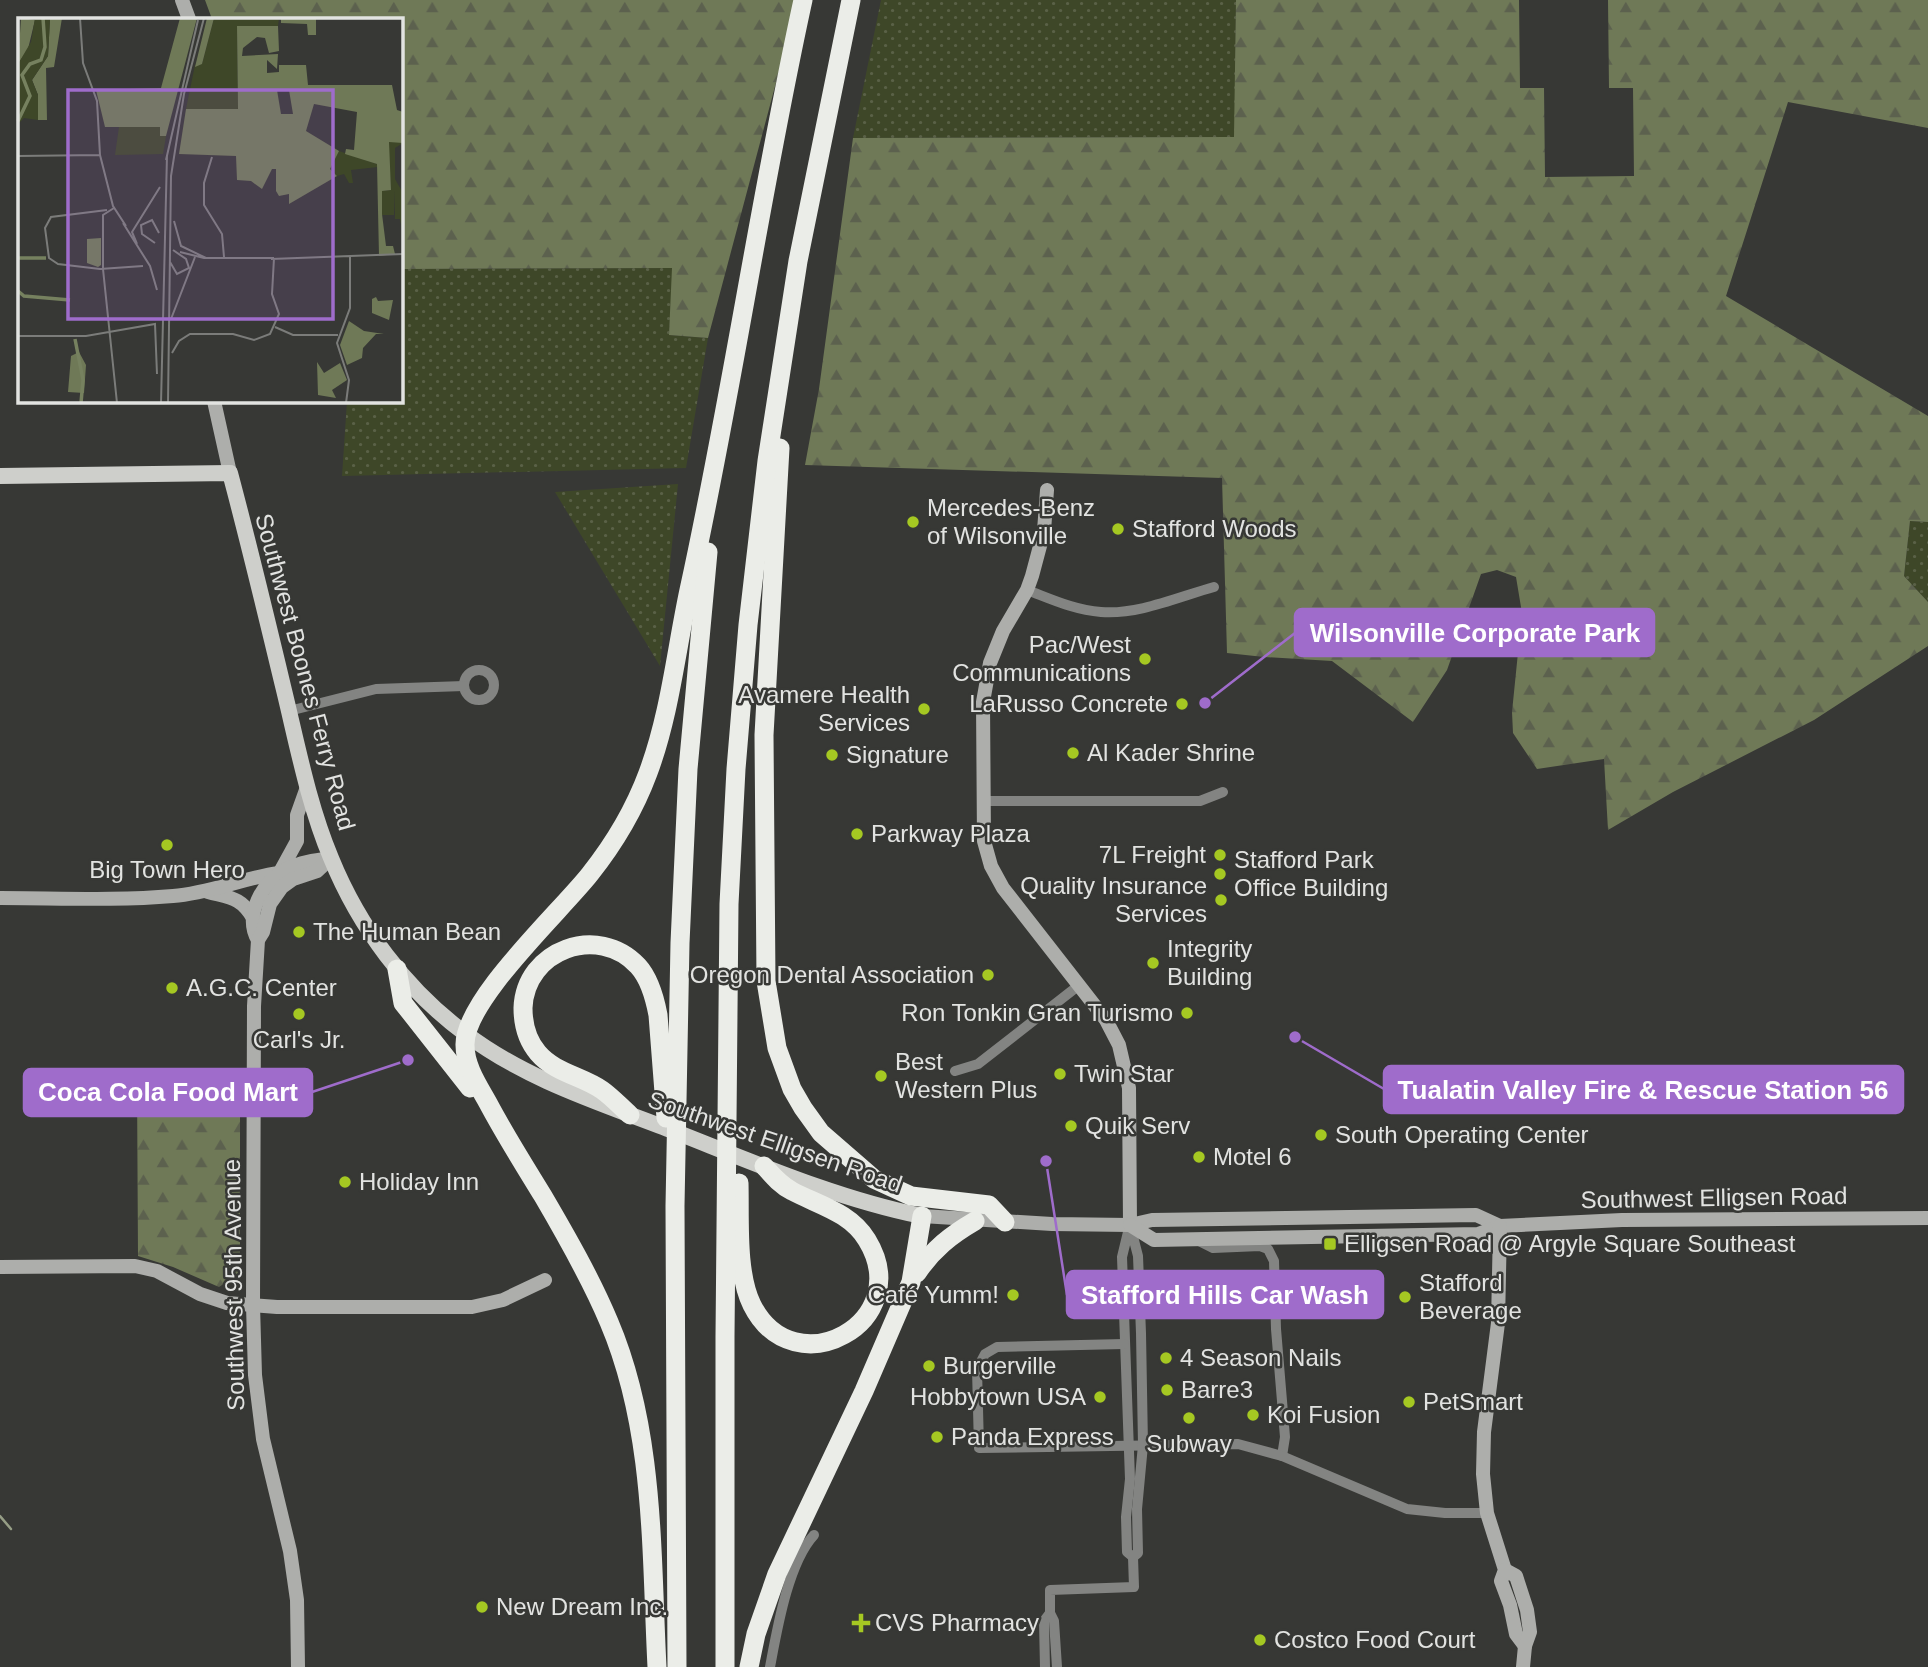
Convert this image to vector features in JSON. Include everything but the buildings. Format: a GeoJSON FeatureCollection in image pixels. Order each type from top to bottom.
{"type":"FeatureCollection","features":[{"type":"Feature","properties":{"kind":"highway"},"geometry":{"type":"LineString","coordinates":[[496,1122],[467,1061],[464,1048],[466,1034],[485,996],[501,974],[592,872],[624,821],[648,775],[663,727],[715,471],[763,191],[803,0]]}},
{"type":"Feature","properties":{"kind":"highway"},"geometry":{"type":"LineString","coordinates":[[725,1667],[729,904],[744,666],[767,461],[805,224],[851,0]]}},
{"type":"Feature","properties":{"kind":"highway"},"geometry":{"type":"LineString","coordinates":[[785,356],[764,735],[766,981],[774,1040],[783,1068],[803,1108],[821,1133],[874,1179],[911,1196],[989,1205],[1005,1222]]}},
{"type":"Feature","properties":{"kind":"highway"},"geometry":{"type":"LineString","coordinates":[[677,1667],[675,1206],[680,943],[687,781],[715,471]]}},
{"type":"Feature","properties":{"kind":"highway"},"geometry":{"type":"LineString","coordinates":[[635,1117],[601,1089],[544,1060],[528,1038],[523,1016],[528,984],[542,963],[562,949],[587,944],[599,945],[621,953],[638,967],[650,989],[658,1015],[675,1206]]}},
{"type":"Feature","properties":{"kind":"highway"},"geometry":{"type":"LineString","coordinates":[[397,969],[403,1003],[496,1122],[585,1271],[611,1326],[625,1366],[642,1443],[648,1490],[657,1667]]}},
{"type":"Feature","properties":{"kind":"highway"},"geometry":{"type":"LineString","coordinates":[[728,1036],[736,1114],[741,1256],[751,1304],[769,1328],[788,1339],[818,1344],[838,1339],[854,1330],[871,1309],[876,1297],[878,1272],[873,1251],[860,1230],[848,1220],[791,1191],[764,1166]]}},
{"type":"Feature","properties":{"kind":"highway"},"geometry":{"type":"LineString","coordinates":[[911,1282],[922,1216]]}},
{"type":"Feature","properties":{"kind":"highway"},"geometry":{"type":"LineString","coordinates":[[750,1667],[756,1633],[777,1574],[881,1354],[911,1282],[928,1256],[947,1237],[975,1221]]}},
{"type":"Feature","properties":{"kind":"main road"},"geometry":{"type":"LineString","coordinates":[[182,0],[189,18]]}},
{"type":"Feature","properties":{"kind":"main road","name":"Southwest Boones Ferry Road"},"geometry":{"type":"LineString","coordinates":[[214,402],[307,786],[331,858],[366,926],[397,969],[424,999],[466,1034]]}},
{"type":"Feature","properties":{"kind":"main road"},"geometry":{"type":"LineString","coordinates":[[0,476],[230,474]]}},
{"type":"Feature","properties":{"kind":"main road"},"geometry":{"type":"LineString","coordinates":[[1047,490],[1041,543],[1027,590],[1003,631],[988,676],[982,715],[984,841],[997,877],[1106,1020],[1119,1045],[1129,1088],[1130,1225]]}},
{"type":"Feature","properties":{"kind":"main road"},"geometry":{"type":"LineString","coordinates":[[272,889],[297,841],[298,815],[307,786]]}},
{"type":"Feature","properties":{"kind":"main road"},"geometry":{"type":"LineString","coordinates":[[0,898],[156,897],[208,892],[257,876],[279,873],[294,866],[331,858]]}},
{"type":"Feature","properties":{"kind":"main road"},"geometry":{"type":"LineString","coordinates":[[253,918],[258,900],[272,889],[317,871],[331,858]]}},
{"type":"Feature","properties":{"kind":"main road","name":"Southwest 95th Avenue"},"geometry":{"type":"LineString","coordinates":[[272,889],[263,932],[258,940],[254,1006],[253,1305],[257,1404],[290,1551],[297,1601],[298,1667]]}},
{"type":"Feature","properties":{"kind":"main road"},"geometry":{"type":"LineString","coordinates":[[208,892],[245,904],[253,918]]}},
{"type":"Feature","properties":{"kind":"main road","name":"Southwest 95th Avenue"},"geometry":{"type":"LineString","coordinates":[[253,918],[253,932],[258,940]]}},
{"type":"Feature","properties":{"kind":"main road","name":"Southwest Elligsen Road"},"geometry":{"type":"LineString","coordinates":[[466,1034],[530,1073],[635,1117],[860,1200],[922,1216],[975,1221],[1130,1225],[1152,1220],[1475,1215],[1500,1226]]}},
{"type":"Feature","properties":{"kind":"main road","name":"Southwest Elligsen Road"},"geometry":{"type":"LineString","coordinates":[[1130,1225],[1154,1240],[1196,1240],[1478,1234],[1500,1226],[1622,1220],[1928,1218]]}},
{"type":"Feature","properties":{"kind":"main road"},"geometry":{"type":"LineString","coordinates":[[1500,1226],[1496,1350],[1483,1447],[1487,1513],[1505,1570],[1516,1576],[1527,1610],[1530,1632],[1525,1646],[1523,1667]]}},
{"type":"Feature","properties":{"kind":"main road"},"geometry":{"type":"LineString","coordinates":[[0,1267],[135,1266],[157,1271],[215,1300],[253,1305],[472,1307],[503,1300],[545,1280]]}},
{"type":"Feature","properties":{"kind":"street"},"geometry":{"type":"LineString","coordinates":[[1027,590],[1069,607],[1101,612],[1134,610],[1214,587]]}},
{"type":"Feature","properties":{"kind":"street"},"geometry":{"type":"LineString","coordinates":[[289,711],[376,689],[464,686]]}},
{"type":"Feature","properties":{"kind":"street"},"geometry":{"type":"LineString","coordinates":[[983,801],[1200,801],[1223,792]]}},
{"type":"Feature","properties":{"kind":"street"},"geometry":{"type":"LineString","coordinates":[[956,1071],[978,1064],[1078,986]]}},
{"type":"Feature","properties":{"kind":"street"},"geometry":{"type":"LineString","coordinates":[[1057,1667],[1050,1590],[1134,1587],[1133,1558],[1127,1552],[1126,1517],[1130,1479],[1122,1257],[1130,1225]]}},
{"type":"Feature","properties":{"kind":"street"},"geometry":{"type":"LineString","coordinates":[[1130,1225],[1139,1256],[1143,1444],[1137,1509],[1138,1553],[1133,1558]]}},
{"type":"Feature","properties":{"kind":"street"},"geometry":{"type":"LineString","coordinates":[[1196,1240],[1213,1248],[1268,1249],[1274,1261],[1276,1329],[1285,1437],[1282,1456]]}},
{"type":"Feature","properties":{"kind":"street"},"geometry":{"type":"LineString","coordinates":[[1124,1344],[997,1348],[985,1354],[977,1369],[979,1448],[1238,1444],[1282,1456],[1407,1509],[1444,1513],[1487,1513]]}},
{"type":"Feature","properties":{"kind":"street"},"geometry":{"type":"LineString","coordinates":[[770,1667],[779,1619],[798,1560],[806,1543],[814,1535]]}},
{"type":"Feature","properties":{"kind":"street"},"geometry":{"type":"LineString","coordinates":[[1045,1667],[1044,1621],[1050,1613]]}},
{"type":"Feature","properties":{"kind":"green space"},"geometry":{"type":"Polygon","coordinates":[[[205,0],[798,0],[708,338],[669,335],[672,268],[402,269],[402,18],[212,18],[205,0]]]}},
{"type":"Feature","properties":{"kind":"green space"},"geometry":{"type":"Polygon","coordinates":[[[881,0],[1236,0],[1235,137],[853,138],[881,0]]]}},
{"type":"Feature","properties":{"kind":"green space"},"geometry":{"type":"Polygon","coordinates":[[[1236,0],[1519,0],[1520,88],[1544,88],[1545,177],[1634,176],[1633,88],[1609,88],[1608,0],[1928,0],[1928,128],[1788,102],[1726,296],[1928,416],[1928,522],[1910,521],[1904,576],[1928,602],[1928,646],[1814,720],[1673,792],[1608,830],[1604,759],[1537,769],[1513,733],[1512,712],[1522,613],[1516,577],[1497,570],[1481,574],[1447,670],[1413,722],[1332,661],[1227,653],[1222,478],[805,465],[819,389],[853,138],[1234,137],[1236,0]]]}},
{"type":"Feature","properties":{"kind":"green space"},"geometry":{"type":"Polygon","coordinates":[[[673,268],[669,335],[708,338],[686,468],[342,476],[347,402],[402,402],[402,269],[673,268]]]}},
{"type":"Feature","properties":{"kind":"green space"},"geometry":{"type":"Polygon","coordinates":[[[678,484],[660,666],[555,492],[678,484]]]}},
{"type":"Feature","properties":{"kind":"green space"},"geometry":{"type":"Polygon","coordinates":[[[1910,521],[1928,522],[1928,602],[1904,576],[1910,521]]]}},
{"type":"Feature","properties":{"kind":"green space"},"geometry":{"type":"Polygon","coordinates":[[[240,1081],[240,1273],[219,1287],[173,1267],[138,1256],[137,1082],[240,1081]]]}},
{"type":"Feature","properties":{"kind":"waterway"},"geometry":{"type":"LineString","coordinates":[[0,1516],[11,1529]]}},
{"type":"Feature","properties":{"kind":"place","name":"Mercedes-Benz of Wilsonville"},"geometry":{"type":"Point","coordinates":[913,522]}},
{"type":"Feature","properties":{"kind":"place","name":"Stafford Woods"},"geometry":{"type":"Point","coordinates":[1118,529]}},
{"type":"Feature","properties":{"kind":"place","name":"Pac/West Communications"},"geometry":{"type":"Point","coordinates":[1145,659]}},
{"type":"Feature","properties":{"kind":"place","name":"Wilsonville Corporate Park"},"geometry":{"type":"Point","coordinates":[1205,703]}},
{"type":"Feature","properties":{"kind":"place","name":"LaRusso Concrete"},"geometry":{"type":"Point","coordinates":[1182,704]}},
{"type":"Feature","properties":{"kind":"place","name":"Avamere Health Services"},"geometry":{"type":"Point","coordinates":[924,709]}},
{"type":"Feature","properties":{"kind":"place","name":"Al Kader Shrine"},"geometry":{"type":"Point","coordinates":[1073,753]}},
{"type":"Feature","properties":{"kind":"place","name":"Signature"},"geometry":{"type":"Point","coordinates":[832,755]}},
{"type":"Feature","properties":{"kind":"place","name":"Parkway Plaza"},"geometry":{"type":"Point","coordinates":[857,834]}},
{"type":"Feature","properties":{"kind":"place","name":"Big Town Hero"},"geometry":{"type":"Point","coordinates":[167,845]}},
{"type":"Feature","properties":{"kind":"place","name":"7L Freight"},"geometry":{"type":"Point","coordinates":[1220,855]}},
{"type":"Feature","properties":{"kind":"place","name":"Stafford Park Office Building"},"geometry":{"type":"Point","coordinates":[1220,874]}},
{"type":"Feature","properties":{"kind":"place","name":"Quality Insurance Services"},"geometry":{"type":"Point","coordinates":[1221,900]}},
{"type":"Feature","properties":{"kind":"place","name":"The Human Bean"},"geometry":{"type":"Point","coordinates":[299,932]}},
{"type":"Feature","properties":{"kind":"place","name":"Integrity Building"},"geometry":{"type":"Point","coordinates":[1153,963]}},
{"type":"Feature","properties":{"kind":"place","name":"Oregon Dental Association"},"geometry":{"type":"Point","coordinates":[988,975]}},
{"type":"Feature","properties":{"kind":"place","name":"A.G.C. Center"},"geometry":{"type":"Point","coordinates":[172,988]}},
{"type":"Feature","properties":{"kind":"place","name":"Ron Tonkin Gran Turismo"},"geometry":{"type":"Point","coordinates":[1187,1013]}},
{"type":"Feature","properties":{"kind":"place","name":"Carl's Jr."},"geometry":{"type":"Point","coordinates":[299,1014]}},
{"type":"Feature","properties":{"kind":"place","name":"Tualatin Valley Fire & Rescue Station 56"},"geometry":{"type":"Point","coordinates":[1295,1037]}},
{"type":"Feature","properties":{"kind":"place","name":"Coca Cola Food Mart"},"geometry":{"type":"Point","coordinates":[408,1060]}},
{"type":"Feature","properties":{"kind":"place","name":"Twin Star"},"geometry":{"type":"Point","coordinates":[1060,1074]}},
{"type":"Feature","properties":{"kind":"place","name":"Best Western Plus"},"geometry":{"type":"Point","coordinates":[881,1076]}},
{"type":"Feature","properties":{"kind":"place","name":"Quik Serv"},"geometry":{"type":"Point","coordinates":[1071,1126]}},
{"type":"Feature","properties":{"kind":"place","name":"South Operating Center"},"geometry":{"type":"Point","coordinates":[1321,1135]}},
{"type":"Feature","properties":{"kind":"place","name":"Motel 6"},"geometry":{"type":"Point","coordinates":[1199,1157]}},
{"type":"Feature","properties":{"kind":"place","name":"Stafford Hills Car Wash"},"geometry":{"type":"Point","coordinates":[1046,1161]}},
{"type":"Feature","properties":{"kind":"place","name":"Holiday Inn"},"geometry":{"type":"Point","coordinates":[345,1182]}},
{"type":"Feature","properties":{"kind":"place","name":"Elligsen Road @ Argyle Square Southeast"},"geometry":{"type":"Point","coordinates":[1330,1244]}},
{"type":"Feature","properties":{"kind":"place","name":"Café Yumm!"},"geometry":{"type":"Point","coordinates":[1013,1295]}},
{"type":"Feature","properties":{"kind":"place","name":"Stafford Beverage"},"geometry":{"type":"Point","coordinates":[1405,1297]}},
{"type":"Feature","properties":{"kind":"place","name":"4 Season Nails"},"geometry":{"type":"Point","coordinates":[1166,1358]}},
{"type":"Feature","properties":{"kind":"place","name":"Burgerville"},"geometry":{"type":"Point","coordinates":[929,1366]}},
{"type":"Feature","properties":{"kind":"place","name":"Barre3"},"geometry":{"type":"Point","coordinates":[1167,1390]}},
{"type":"Feature","properties":{"kind":"place","name":"Hobbytown USA"},"geometry":{"type":"Point","coordinates":[1100,1397]}},
{"type":"Feature","properties":{"kind":"place","name":"PetSmart"},"geometry":{"type":"Point","coordinates":[1409,1402]}},
{"type":"Feature","properties":{"kind":"place","name":"Koi Fusion"},"geometry":{"type":"Point","coordinates":[1253,1415]}},
{"type":"Feature","properties":{"kind":"place","name":"Subway"},"geometry":{"type":"Point","coordinates":[1189,1418]}},
{"type":"Feature","properties":{"kind":"place","name":"Panda Express"},"geometry":{"type":"Point","coordinates":[937,1437]}},
{"type":"Feature","properties":{"kind":"place","name":"New Dream Inc."},"geometry":{"type":"Point","coordinates":[482,1607]}},
{"type":"Feature","properties":{"kind":"place","name":"CVS Pharmacy"},"geometry":{"type":"Point","coordinates":[861,1623]}},
{"type":"Feature","properties":{"kind":"place","name":"Costco Food Court"},"geometry":{"type":"Point","coordinates":[1260,1640]}}]}
